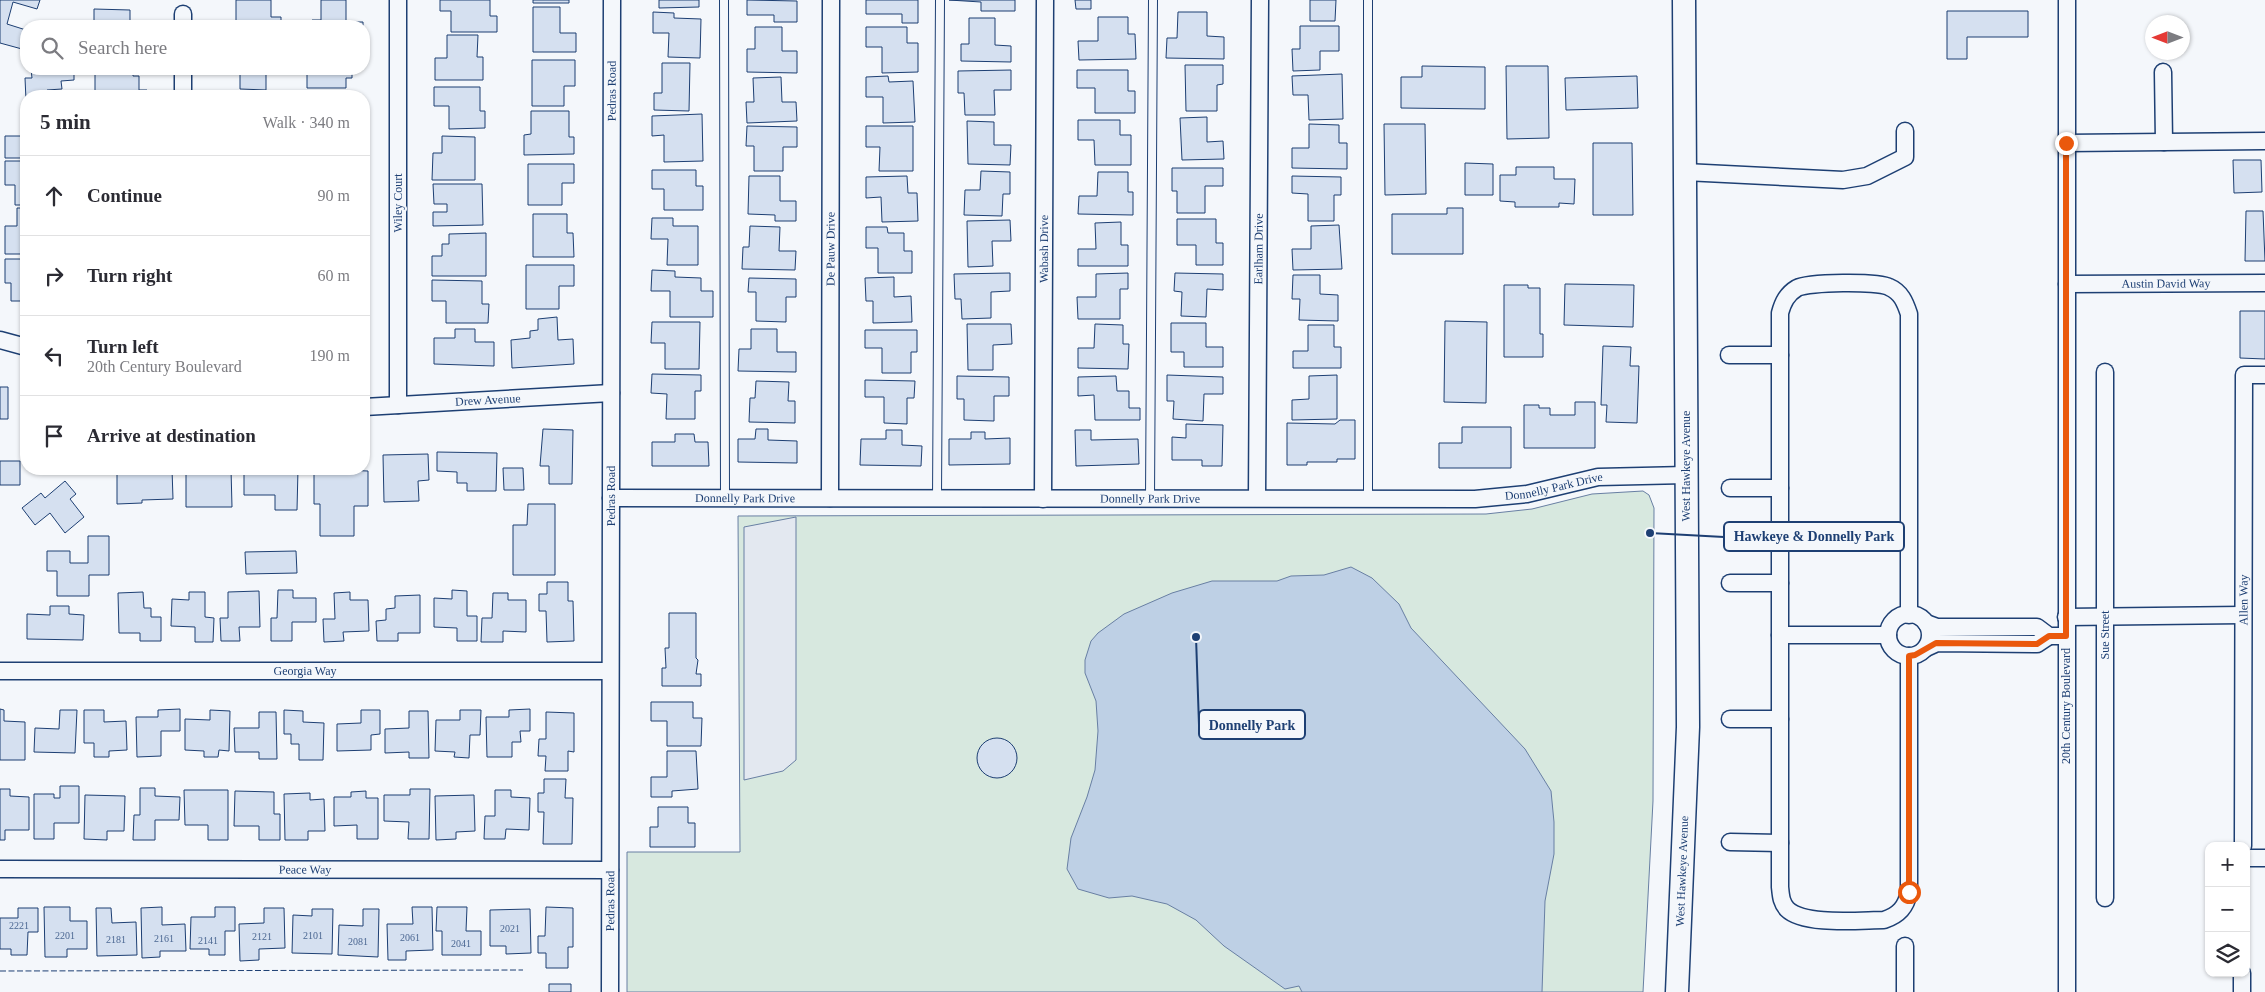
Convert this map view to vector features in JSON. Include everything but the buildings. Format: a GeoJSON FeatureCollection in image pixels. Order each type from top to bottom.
{"type":"FeatureCollection","features":[{"type":"Feature","properties":{"kind":"street","name":"Wiley Court"},"geometry":{"type":"LineString","coordinates":[[398,0],[398,405]]}},
{"type":"Feature","properties":{"kind":"street","name":"Pedras Road"},"geometry":{"type":"LineString","coordinates":[[610,992],[612,0]]}},
{"type":"Feature","properties":{"kind":"street","name":"De Pauw Drive"},"geometry":{"type":"LineString","coordinates":[[830,498],[831,0]]}},
{"type":"Feature","properties":{"kind":"street","name":"Wabash Drive"},"geometry":{"type":"LineString","coordinates":[[1043,498],[1045,0]]}},
{"type":"Feature","properties":{"kind":"street","name":"Earlham Drive"},"geometry":{"type":"LineString","coordinates":[[1257,498],[1260,0]]}},
{"type":"Feature","properties":{"kind":"street","name":"West Hawkeye Avenue"},"geometry":{"type":"LineString","coordinates":[[1678,992],[1688,737],[1684,0]]}},
{"type":"Feature","properties":{"kind":"street","name":"20th Century Boulevard"},"geometry":{"type":"LineString","coordinates":[[2066,0],[2067,992]]}},
{"type":"Feature","properties":{"kind":"street"},"geometry":{"type":"LineString","coordinates":[[2163,72],[2164,142]]}},
{"type":"Feature","properties":{"kind":"street"},"geometry":{"type":"LineString","coordinates":[[183,75],[183,90]]}},
{"type":"Feature","properties":{"kind":"street"},"geometry":{"type":"LineString","coordinates":[[1685,172],[1843,180],[1867,176],[1904,157],[1905,131]]}},
{"type":"Feature","properties":{"kind":"street"},"geometry":{"type":"LineString","coordinates":[[2066,143],[2265,141]]}},
{"type":"Feature","properties":{"kind":"street","name":"Austin David Way"},"geometry":{"type":"LineString","coordinates":[[2067,284],[2265,283]]}},
{"type":"Feature","properties":{"kind":"street"},"geometry":{"type":"LineString","coordinates":[[1909,615],[1909,314],[1905,302],[1898,293],[1888,286],[1876,284],[1810,284],[1798,287],[1789,294],[1783,303],[1780,313],[1781,900],[1788,910],[1798,916],[1810,919],[1884,920],[1902,910],[1907,901],[1909,892],[1909,656]]}},
{"type":"Feature","properties":{"kind":"street"},"geometry":{"type":"LineString","coordinates":[[0,340],[20,345]]}},
{"type":"Feature","properties":{"kind":"street"},"geometry":{"type":"LineString","coordinates":[[1729,355],[1780,355]]}},
{"type":"Feature","properties":{"kind":"street","name":"Sue Street"},"geometry":{"type":"LineString","coordinates":[[2105,372],[2105,898]]}},
{"type":"Feature","properties":{"kind":"street","name":"Allen Way"},"geometry":{"type":"LineString","coordinates":[[2243,842],[2244,375],[2265,375]]}},
{"type":"Feature","properties":{"kind":"street","name":"Drew Avenue"},"geometry":{"type":"LineString","coordinates":[[370,407],[611,393]]}},
{"type":"Feature","properties":{"kind":"street","name":"Donnelly Park Drive"},"geometry":{"type":"LineString","coordinates":[[611,498],[1491,498],[1528,494],[1598,477],[1686,475]]}},
{"type":"Feature","properties":{"kind":"street"},"geometry":{"type":"LineString","coordinates":[[1730,488],[1780,488]]}},
{"type":"Feature","properties":{"kind":"street"},"geometry":{"type":"LineString","coordinates":[[1730,583],[1780,583]]}},
{"type":"Feature","properties":{"kind":"street"},"geometry":{"type":"LineString","coordinates":[[2049,636],[2037,627],[1937,627],[1926,623],[1916,616],[1909,615],[1897,618],[1888,635],[1889,642],[1897,652],[1909,656],[1921,652],[1936,643],[2037,644],[2049,636],[2066,636]]}},
{"type":"Feature","properties":{"kind":"street"},"geometry":{"type":"LineString","coordinates":[[2066,617],[2243,616]]}},
{"type":"Feature","properties":{"kind":"street"},"geometry":{"type":"LineString","coordinates":[[1926,623],[1930,636],[1926,648]]}},
{"type":"Feature","properties":{"kind":"street"},"geometry":{"type":"LineString","coordinates":[[1780,635],[1888,635]]}},
{"type":"Feature","properties":{"kind":"street","name":"Georgia Way"},"geometry":{"type":"LineString","coordinates":[[0,671],[610,671]]}},
{"type":"Feature","properties":{"kind":"street"},"geometry":{"type":"LineString","coordinates":[[1730,719],[1780,719]]}},
{"type":"Feature","properties":{"kind":"street"},"geometry":{"type":"LineString","coordinates":[[1730,842],[1780,843]]}},
{"type":"Feature","properties":{"kind":"street"},"geometry":{"type":"LineString","coordinates":[[2250,858],[2265,858]]}},
{"type":"Feature","properties":{"kind":"street","name":"Peace Way"},"geometry":{"type":"LineString","coordinates":[[0,869],[610,870]]}},
{"type":"Feature","properties":{"kind":"street"},"geometry":{"type":"LineString","coordinates":[[1905,946],[1905,992]]}},
{"type":"Feature","properties":{"kind":"street"},"geometry":{"type":"LineString","coordinates":[[2242,977],[2242,992]]}},
{"type":"Feature","properties":{"kind":"lane"},"geometry":{"type":"LineString","coordinates":[[724,0],[725,498]]}},
{"type":"Feature","properties":{"kind":"lane"},"geometry":{"type":"LineString","coordinates":[[937,498],[940,0]]}},
{"type":"Feature","properties":{"kind":"lane"},"geometry":{"type":"LineString","coordinates":[[1150,498],[1153,0]]}},
{"type":"Feature","properties":{"kind":"lane"},"geometry":{"type":"LineString","coordinates":[[1368,0],[1368,499]]}},
{"type":"Feature","properties":{"kind":"shaded area"},"geometry":{"type":"Polygon","coordinates":[[[1643,491],[1649,495],[1654,508],[1653,801],[1643,992],[627,992],[627,852],[740,852],[738,516],[1486,514],[1532,509],[1592,494],[1643,491]]]}},
{"type":"Feature","properties":{"kind":"shaded area"},"geometry":{"type":"Polygon","coordinates":[[[796,517],[796,760],[783,771],[744,780],[744,527],[796,517]]]}},
{"type":"Feature","properties":{"kind":"water"},"geometry":{"type":"Polygon","coordinates":[[[1351,567],[1372,578],[1399,604],[1411,628],[1525,749],[1551,791],[1554,822],[1554,854],[1545,901],[1542,992],[1302,992],[1299,986],[1285,989],[1224,946],[1196,920],[1167,904],[1132,896],[1109,898],[1078,889],[1067,869],[1071,838],[1095,770],[1098,731],[1096,701],[1085,673],[1085,660],[1091,641],[1098,633],[1124,614],[1172,593],[1212,581],[1277,581],[1291,576],[1324,575],[1351,567]]]}},
{"type":"Feature","properties":{"kind":"fence"},"geometry":{"type":"LineString","coordinates":[[0,971],[523,970]]}},
{"type":"Feature","properties":{"kind":"place","name":"Hawkeye & Donnelly Park"},"geometry":{"type":"Point","coordinates":[1650,533]}},
{"type":"Feature","properties":{"kind":"place","name":"Donnelly Park"},"geometry":{"type":"Point","coordinates":[1196,637]}},
{"type":"Feature","properties":{"kind":"route"},"geometry":{"type":"LineString","coordinates":[[1909,892],[1909,656],[1915,655],[1936,643],[2037,644],[2049,636],[2066,636],[2066,143]]}}]}
